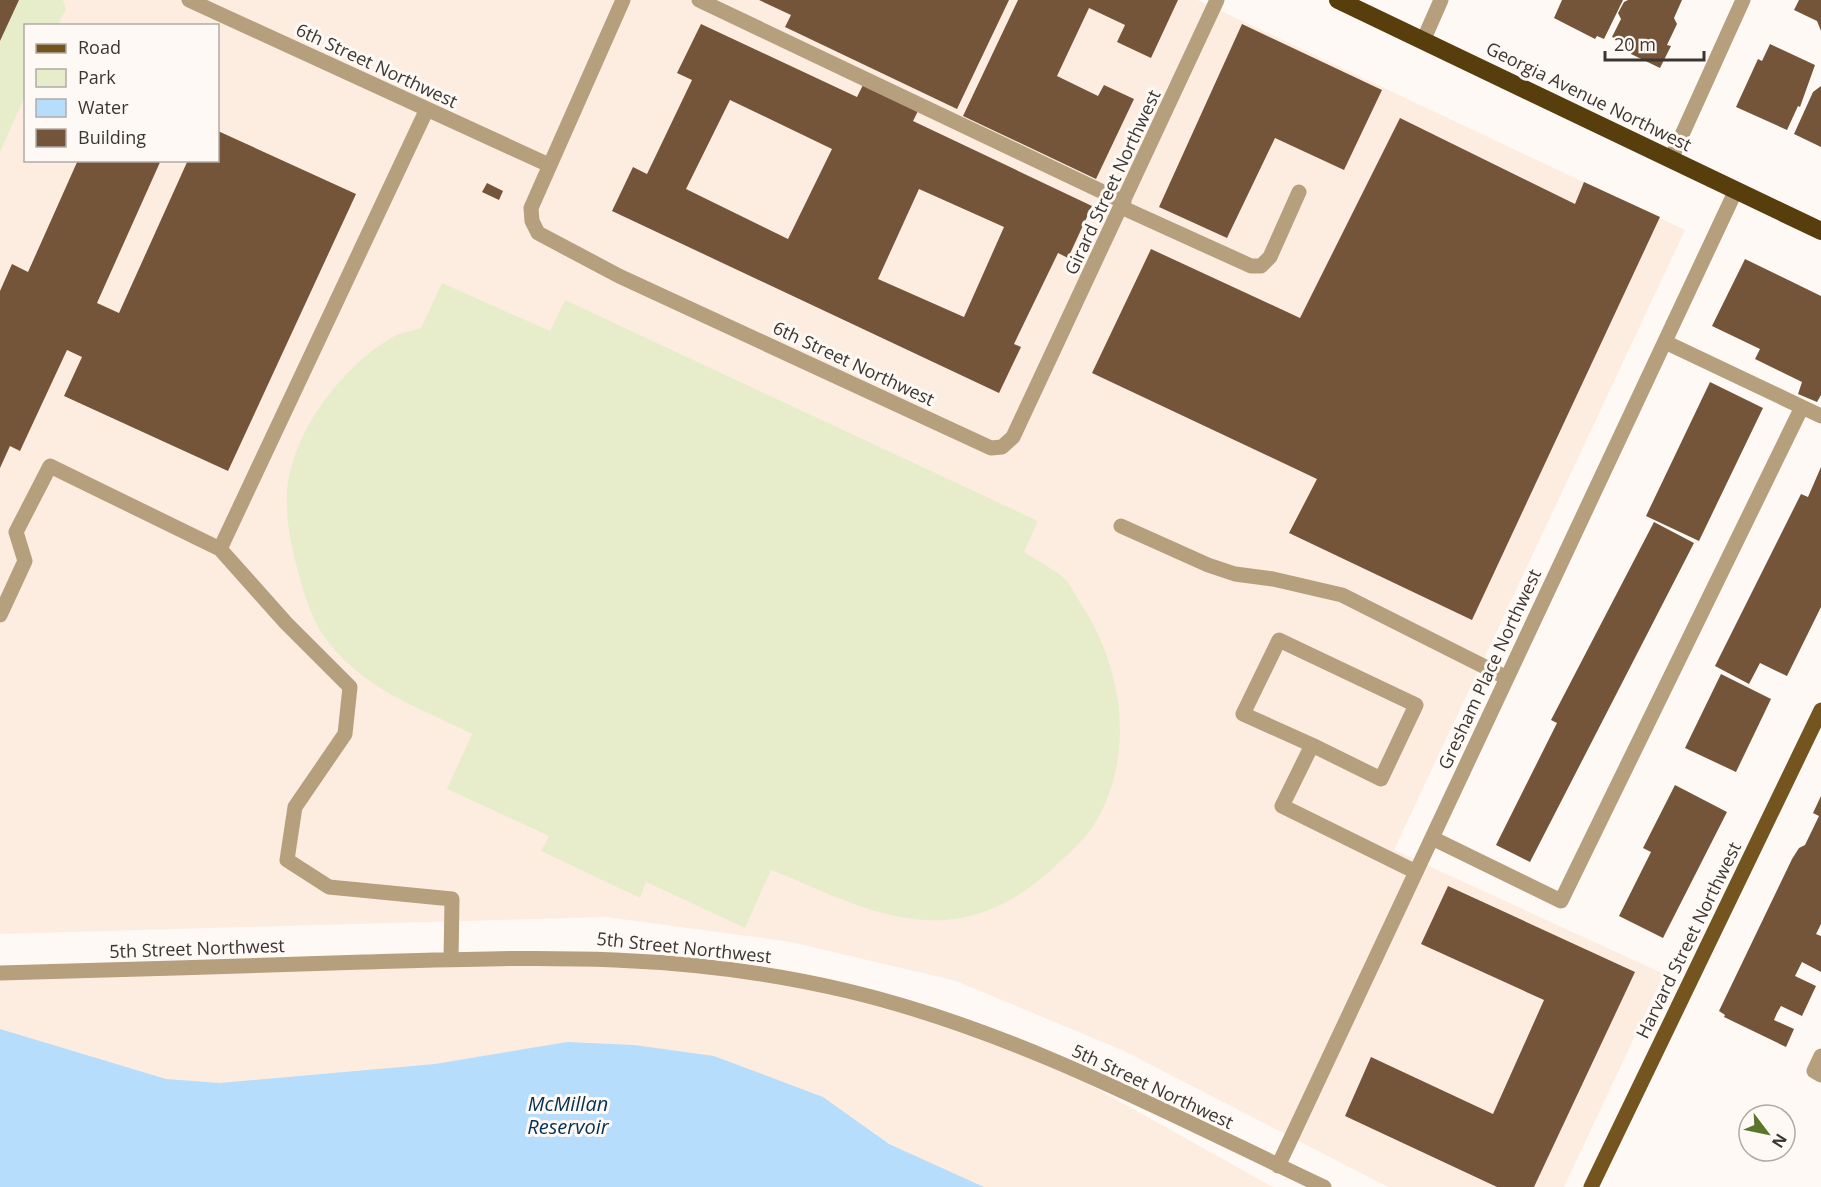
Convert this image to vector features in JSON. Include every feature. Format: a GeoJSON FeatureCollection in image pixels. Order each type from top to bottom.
{"type":"FeatureCollection","features":[{"type":"Feature","properties":{"kind":"highway","name":"Georgia Avenue Northwest"},"geometry":{"type":"LineString","coordinates":[[1338,0],[1821,231]]}},
{"type":"Feature","properties":{"kind":"main road","name":"Harvard Street Northwest"},"geometry":{"type":"LineString","coordinates":[[1591,1187],[1821,710]]}},
{"type":"Feature","properties":{"kind":"street","name":"6th Street Northwest"},"geometry":{"type":"LineString","coordinates":[[190,0],[549,165],[531,208],[532,221],[538,233],[619,276],[992,448],[1002,447],[1013,437],[1041,379]]}},
{"type":"Feature","properties":{"kind":"street"},"geometry":{"type":"LineString","coordinates":[[549,165],[623,0]]}},
{"type":"Feature","properties":{"kind":"street"},"geometry":{"type":"LineString","coordinates":[[699,0],[1251,266],[1261,266],[1270,257],[1299,192]]}},
{"type":"Feature","properties":{"kind":"street","name":"Girard Street Northwest"},"geometry":{"type":"LineString","coordinates":[[1041,379],[1217,0]]}},
{"type":"Feature","properties":{"kind":"street"},"geometry":{"type":"LineString","coordinates":[[1423,41],[1441,0]]}},
{"type":"Feature","properties":{"kind":"street"},"geometry":{"type":"LineString","coordinates":[[1671,159],[1743,0]]}},
{"type":"Feature","properties":{"kind":"street"},"geometry":{"type":"LineString","coordinates":[[220,549],[427,109]]}},
{"type":"Feature","properties":{"kind":"street","name":"Gresham Place Northwest"},"geometry":{"type":"LineString","coordinates":[[1278,1166],[1736,190]]}},
{"type":"Feature","properties":{"kind":"street"},"geometry":{"type":"LineString","coordinates":[[1665,342],[1821,416]]}},
{"type":"Feature","properties":{"kind":"street"},"geometry":{"type":"LineString","coordinates":[[1432,838],[1561,901],[1802,407]]}},
{"type":"Feature","properties":{"kind":"street"},"geometry":{"type":"LineString","coordinates":[[0,615],[26,561],[16,532],[50,466],[220,549],[286,623],[350,687],[345,734],[295,807],[287,860],[329,886],[452,899],[451,959]]}},
{"type":"Feature","properties":{"kind":"street"},"geometry":{"type":"LineString","coordinates":[[1121,526],[1208,565],[1235,574],[1273,579],[1342,595],[1507,678]]}},
{"type":"Feature","properties":{"kind":"street"},"geometry":{"type":"LineString","coordinates":[[1279,640],[1416,705],[1381,779],[1311,745],[1243,714],[1279,640]]}},
{"type":"Feature","properties":{"kind":"street"},"geometry":{"type":"LineString","coordinates":[[1311,745],[1282,806],[1416,872]]}},
{"type":"Feature","properties":{"kind":"street","name":"5th Street Northwest"},"geometry":{"type":"LineString","coordinates":[[0,973],[584,957],[667,962],[763,973],[849,991],[934,1016],[1023,1048],[1324,1187]]}},
{"type":"Feature","properties":{"kind":"street"},"geometry":{"type":"LineString","coordinates":[[1821,1056],[1814,1071],[1821,1076]]}},
{"type":"Feature","properties":{"kind":"shaded area"},"geometry":{"type":"Polygon","coordinates":[[[0,0],[1198,0],[1685,230],[1394,850],[1664,974],[1564,1187],[1388,1187],[1124,1051],[956,981],[791,942],[606,917],[0,934],[0,0]]]}},
{"type":"Feature","properties":{"kind":"shaded area"},"geometry":{"type":"Polygon","coordinates":[[[595,957],[805,982],[1024,1048],[1273,1187],[0,1187],[0,979],[595,957]]]}},
{"type":"Feature","properties":{"kind":"green space"},"geometry":{"type":"Polygon","coordinates":[[[0,0],[63,0],[66,9],[58,24],[24,24],[24,98],[0,152],[0,0]]]}},
{"type":"Feature","properties":{"kind":"green space"},"geometry":{"type":"Polygon","coordinates":[[[442,283],[550,331],[565,300],[1038,521],[1024,552],[1062,576],[1072,589],[1096,631],[1107,656],[1115,683],[1119,711],[1120,738],[1117,766],[1110,792],[1098,818],[1082,840],[1030,887],[998,906],[962,918],[912,919],[864,908],[771,870],[745,928],[646,882],[640,898],[541,851],[549,836],[447,789],[472,734],[410,705],[372,683],[338,654],[318,628],[307,603],[293,554],[287,510],[288,485],[294,460],[303,435],[317,412],[351,369],[371,352],[394,336],[421,328],[442,283]]]}},
{"type":"Feature","properties":{"kind":"water","name":"McMillan Reservoir"},"geometry":{"type":"Polygon","coordinates":[[[0,1029],[166,1079],[220,1083],[435,1064],[567,1042],[634,1045],[714,1056],[823,1097],[889,1144],[984,1187],[0,1187],[0,1029]]]}},
{"type":"Feature","properties":{"kind":"building"},"geometry":{"type":"Polygon","coordinates":[[[0,0],[19,0],[0,41],[0,0]]]}},
{"type":"Feature","properties":{"kind":"building"},"geometry":{"type":"Polygon","coordinates":[[[759,0],[1009,0],[957,109],[785,27],[791,15],[759,0]]]}},
{"type":"Feature","properties":{"kind":"building"},"geometry":{"type":"Polygon","coordinates":[[[1018,0],[1178,0],[1151,58],[1117,42],[1125,25],[1089,8],[1057,76],[1098,96],[1104,85],[1134,99],[1096,179],[963,116],[1018,0]]]}},
{"type":"Feature","properties":{"kind":"building"},"geometry":{"type":"Polygon","coordinates":[[[1562,0],[1623,0],[1604,39],[1597,36],[1595,39],[1554,18],[1562,0]]]}},
{"type":"Feature","properties":{"kind":"building"},"geometry":{"type":"Polygon","coordinates":[[[1628,0],[1682,0],[1674,18],[1677,24],[1667,45],[1671,46],[1660,68],[1631,54],[1634,47],[1612,37],[1621,19],[1618,13],[1624,2],[1628,0]]]}},
{"type":"Feature","properties":{"kind":"building"},"geometry":{"type":"Polygon","coordinates":[[[1799,0],[1821,0],[1821,31],[1817,21],[1794,10],[1799,0]]]}},
{"type":"Feature","properties":{"kind":"building"},"geometry":{"type":"Polygon","coordinates":[[[701,24],[857,97],[865,81],[920,107],[913,121],[1092,206],[1068,258],[1058,253],[1014,344],[1021,347],[999,393],[612,211],[633,167],[647,174],[692,80],[677,73],[701,24]],[[730,100],[686,189],[788,239],[832,149],[730,100]],[[919,189],[878,279],[964,317],[1004,227],[919,189]]]}},
{"type":"Feature","properties":{"kind":"building"},"geometry":{"type":"Polygon","coordinates":[[[1242,24],[1382,90],[1344,170],[1275,138],[1227,238],[1159,207],[1242,24]]]}},
{"type":"Feature","properties":{"kind":"building"},"geometry":{"type":"Polygon","coordinates":[[[1770,44],[1815,65],[1800,107],[1798,106],[1787,130],[1736,107],[1758,59],[1762,61],[1770,44]]]}},
{"type":"Feature","properties":{"kind":"building"},"geometry":{"type":"Polygon","coordinates":[[[1821,86],[1821,147],[1794,134],[1813,92],[1821,86]]]}},
{"type":"Feature","properties":{"kind":"building"},"geometry":{"type":"Polygon","coordinates":[[[1400,118],[1575,204],[1584,182],[1660,217],[1472,620],[1289,533],[1317,479],[1092,373],[1151,249],[1300,318],[1400,118]]]}},
{"type":"Feature","properties":{"kind":"building"},"geometry":{"type":"Polygon","coordinates":[[[219,131],[356,194],[228,471],[64,396],[82,357],[67,350],[20,451],[10,446],[0,468],[0,291],[12,264],[28,272],[77,162],[160,162],[97,303],[119,313],[187,162],[219,162],[219,131]]]}},
{"type":"Feature","properties":{"kind":"building"},"geometry":{"type":"Polygon","coordinates":[[[487,183],[503,191],[499,200],[482,192],[487,183]]]}},
{"type":"Feature","properties":{"kind":"building"},"geometry":{"type":"Polygon","coordinates":[[[1745,259],[1821,296],[1821,395],[1817,402],[1798,394],[1802,382],[1755,359],[1760,349],[1712,326],[1745,259]]]}},
{"type":"Feature","properties":{"kind":"building"},"geometry":{"type":"Polygon","coordinates":[[[1710,382],[1763,408],[1699,541],[1646,516],[1710,382]]]}},
{"type":"Feature","properties":{"kind":"building"},"geometry":{"type":"Polygon","coordinates":[[[1821,467],[1821,607],[1787,676],[1760,663],[1749,684],[1715,666],[1801,494],[1808,497],[1821,467]]]}},
{"type":"Feature","properties":{"kind":"building"},"geometry":{"type":"Polygon","coordinates":[[[1654,522],[1694,543],[1530,862],[1496,845],[1557,723],[1551,720],[1654,522]]]}},
{"type":"Feature","properties":{"kind":"building"},"geometry":{"type":"Polygon","coordinates":[[[1721,674],[1771,699],[1736,772],[1685,748],[1721,674]]]}},
{"type":"Feature","properties":{"kind":"building"},"geometry":{"type":"Polygon","coordinates":[[[1675,785],[1727,812],[1663,938],[1619,916],[1651,852],[1643,848],[1675,785]]]}},
{"type":"Feature","properties":{"kind":"building"},"geometry":{"type":"Polygon","coordinates":[[[1821,796],[1821,924],[1816,934],[1821,936],[1821,972],[1802,962],[1795,976],[1816,986],[1802,1016],[1781,1006],[1777,1013],[1774,1020],[1794,1029],[1786,1047],[1724,1017],[1725,1015],[1719,1011],[1792,859],[1799,848],[1805,845],[1819,816],[1813,813],[1821,796]]]}},
{"type":"Feature","properties":{"kind":"building"},"geometry":{"type":"Polygon","coordinates":[[[1448,886],[1635,972],[1534,1187],[1497,1187],[1345,1116],[1371,1057],[1493,1114],[1544,1000],[1421,944],[1448,886]]]}}]}
